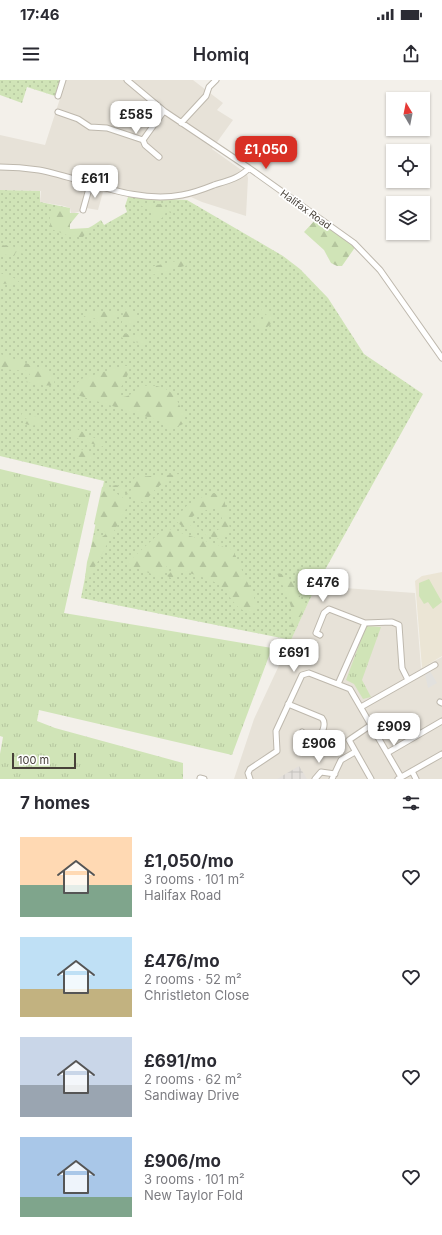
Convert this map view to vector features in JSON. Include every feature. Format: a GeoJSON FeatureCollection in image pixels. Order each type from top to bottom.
{"type":"FeatureCollection","features":[{"type":"Feature","properties":{"kind":"street"},"geometry":{"type":"LineString","coordinates":[[58,96],[63,80]]}},
{"type":"Feature","properties":{"kind":"street","name":"Halifax Road"},"geometry":{"type":"LineString","coordinates":[[127,80],[164,111],[249,168],[350,240],[368,256],[442,358]]}},
{"type":"Feature","properties":{"kind":"street"},"geometry":{"type":"LineString","coordinates":[[181,123],[206,96],[210,87],[216,80]]}},
{"type":"Feature","properties":{"kind":"street"},"geometry":{"type":"LineString","coordinates":[[144,140],[164,111]]}},
{"type":"Feature","properties":{"kind":"street"},"geometry":{"type":"LineString","coordinates":[[58,112],[78,119],[90,127],[107,128],[144,140]]}},
{"type":"Feature","properties":{"kind":"street"},"geometry":{"type":"LineString","coordinates":[[144,140],[145,145],[159,157]]}},
{"type":"Feature","properties":{"kind":"street"},"geometry":{"type":"LineString","coordinates":[[0,167],[40,170],[90,185],[136,194],[182,195],[233,179],[243,174],[249,168]]}},
{"type":"Feature","properties":{"kind":"street"},"geometry":{"type":"LineString","coordinates":[[84,210],[90,185]]}},
{"type":"Feature","properties":{"kind":"street"},"geometry":{"type":"LineString","coordinates":[[316,633],[324,613],[329,609],[365,623],[392,622],[399,625],[402,668],[408,680]]}},
{"type":"Feature","properties":{"kind":"street"},"geometry":{"type":"LineString","coordinates":[[338,684],[365,623]]}},
{"type":"Feature","properties":{"kind":"street"},"geometry":{"type":"LineString","coordinates":[[361,707],[435,665]]}},
{"type":"Feature","properties":{"kind":"street"},"geometry":{"type":"LineString","coordinates":[[250,779],[249,771],[277,750],[278,746],[275,734],[288,704],[304,674],[308,673],[350,689],[387,752],[399,778],[442,754]]}},
{"type":"Feature","properties":{"kind":"street"},"geometry":{"type":"LineString","coordinates":[[288,704],[324,720],[324,725],[317,740],[310,742],[302,732]]}},
{"type":"Feature","properties":{"kind":"street"},"geometry":{"type":"LineString","coordinates":[[387,752],[442,721]]}},
{"type":"Feature","properties":{"kind":"street"},"geometry":{"type":"LineString","coordinates":[[371,725],[350,738],[350,743],[371,779]]}},
{"type":"Feature","properties":{"kind":"street"},"geometry":{"type":"LineString","coordinates":[[332,779],[341,760],[355,752]]}},
{"type":"Feature","properties":{"kind":"street"},"geometry":{"type":"LineString","coordinates":[[412,771],[416,779]]}},
{"type":"Feature","properties":{"kind":"street"},"geometry":{"type":"LineString","coordinates":[[314,778],[322,772],[335,774]]}},
{"type":"Feature","properties":{"kind":"shaded area"},"geometry":{"type":"Polygon","coordinates":[[[66,80],[193,80],[223,103],[217,110],[233,120],[212,149],[247,174],[246,216],[191,197],[182,199],[155,199],[103,192],[98,210],[86,208],[85,210],[71,214],[70,208],[40,202],[41,191],[0,190],[0,135],[45,145],[66,80]]]}},
{"type":"Feature","properties":{"kind":"shaded area"},"geometry":{"type":"Polygon","coordinates":[[[442,572],[442,656],[422,668],[415,581],[422,576],[442,572]]]}},
{"type":"Feature","properties":{"kind":"shaded area"},"geometry":{"type":"Polygon","coordinates":[[[316,586],[415,593],[421,668],[442,657],[442,779],[234,779],[254,719],[316,586]]]}},
{"type":"Feature","properties":{"kind":"shaded area"},"geometry":{"type":"Polygon","coordinates":[[[430,671],[437,683],[428,688],[425,674],[430,671]]]}},
{"type":"Feature","properties":{"kind":"shaded area"},"geometry":{"type":"Polygon","coordinates":[[[299,766],[307,779],[277,779],[299,766]]]}},
{"type":"Feature","properties":{"kind":"green space"},"geometry":{"type":"Polygon","coordinates":[[[0,80],[60,80],[55,96],[27,87],[22,103],[0,95],[0,80]]]}},
{"type":"Feature","properties":{"kind":"green space"},"geometry":{"type":"Polygon","coordinates":[[[0,190],[40,191],[40,202],[70,208],[69,231],[86,229],[101,220],[104,225],[127,212],[125,206],[128,197],[187,200],[283,256],[300,269],[328,298],[364,354],[423,394],[316,586],[291,640],[81,598],[104,481],[0,456],[0,190]]]}},
{"type":"Feature","properties":{"kind":"green space"},"geometry":{"type":"Polygon","coordinates":[[[163,204],[165,206],[164,208],[168,207],[172,210],[171,213],[167,211],[162,218],[153,223],[151,211],[140,205],[163,204]]]}},
{"type":"Feature","properties":{"kind":"green space"},"geometry":{"type":"Polygon","coordinates":[[[65,207],[70,213],[79,213],[70,224],[70,229],[88,228],[88,231],[83,237],[72,237],[51,229],[51,214],[56,209],[65,207]]]}},
{"type":"Feature","properties":{"kind":"green space"},"geometry":{"type":"Polygon","coordinates":[[[317,218],[356,246],[342,266],[337,266],[331,263],[324,250],[304,232],[317,218]]]}},
{"type":"Feature","properties":{"kind":"green space"},"geometry":{"type":"Polygon","coordinates":[[[1,245],[25,250],[25,254],[16,252],[14,256],[0,254],[1,245]]]}},
{"type":"Feature","properties":{"kind":"green space"},"geometry":{"type":"Polygon","coordinates":[[[185,259],[188,265],[152,275],[150,267],[185,259]]]}},
{"type":"Feature","properties":{"kind":"green space"},"geometry":{"type":"Polygon","coordinates":[[[0,273],[14,278],[20,283],[0,284],[0,273]]]}},
{"type":"Feature","properties":{"kind":"green space"},"geometry":{"type":"Polygon","coordinates":[[[262,307],[271,312],[274,319],[266,328],[257,326],[252,321],[255,318],[262,321],[267,320],[267,315],[261,311],[262,307]]]}},
{"type":"Feature","properties":{"kind":"green space"},"geometry":{"type":"Polygon","coordinates":[[[122,310],[131,310],[136,317],[132,324],[126,325],[122,323],[122,310]]]}},
{"type":"Feature","properties":{"kind":"green space"},"geometry":{"type":"Polygon","coordinates":[[[117,311],[119,313],[114,319],[110,321],[102,321],[98,325],[96,318],[85,320],[82,318],[91,312],[117,311]]]}},
{"type":"Feature","properties":{"kind":"green space"},"geometry":{"type":"Polygon","coordinates":[[[122,333],[147,340],[144,344],[127,340],[119,336],[122,333]]]}},
{"type":"Feature","properties":{"kind":"green space"},"geometry":{"type":"Polygon","coordinates":[[[0,354],[48,371],[55,377],[54,384],[44,385],[25,382],[30,375],[28,371],[0,369],[0,354]]]}},
{"type":"Feature","properties":{"kind":"green space"},"geometry":{"type":"Polygon","coordinates":[[[122,366],[129,366],[129,371],[119,391],[119,395],[123,397],[126,396],[146,386],[156,386],[165,389],[176,398],[185,417],[183,424],[172,429],[167,429],[157,420],[77,395],[75,386],[81,379],[122,366]]]}},
{"type":"Feature","properties":{"kind":"green space"},"geometry":{"type":"Polygon","coordinates":[[[22,413],[46,420],[35,425],[26,424],[23,423],[27,419],[21,416],[22,413]]]}},
{"type":"Feature","properties":{"kind":"green space"},"geometry":{"type":"Polygon","coordinates":[[[77,429],[106,444],[101,447],[68,435],[68,432],[77,429]]]}},
{"type":"Feature","properties":{"kind":"green space"},"geometry":{"type":"Polygon","coordinates":[[[80,449],[93,453],[92,462],[76,458],[74,454],[80,449]]]}},
{"type":"Feature","properties":{"kind":"green space"},"geometry":{"type":"Polygon","coordinates":[[[0,469],[91,491],[64,613],[272,648],[232,755],[39,710],[37,721],[55,728],[183,763],[183,779],[0,779],[0,754],[3,737],[0,736],[0,469]]]}},
{"type":"Feature","properties":{"kind":"green space"},"geometry":{"type":"Polygon","coordinates":[[[181,474],[183,476],[178,481],[167,482],[158,487],[144,503],[112,486],[116,485],[130,491],[133,488],[133,481],[135,477],[181,474]]]}},
{"type":"Feature","properties":{"kind":"green space"},"geometry":{"type":"Polygon","coordinates":[[[105,486],[128,501],[127,507],[89,578],[85,578],[87,562],[94,537],[102,537],[106,534],[103,528],[94,524],[102,487],[105,486]]]}},
{"type":"Feature","properties":{"kind":"green space"},"geometry":{"type":"Polygon","coordinates":[[[214,493],[224,498],[230,529],[222,540],[184,528],[176,521],[183,510],[191,502],[214,493]],[[213,508],[197,513],[191,518],[190,525],[205,532],[218,530],[222,520],[218,510],[213,508]]]}},
{"type":"Feature","properties":{"kind":"green space"},"geometry":{"type":"Polygon","coordinates":[[[169,529],[233,550],[254,597],[256,606],[253,612],[242,610],[219,585],[207,579],[184,571],[171,578],[167,576],[175,568],[168,564],[162,575],[154,575],[126,564],[162,531],[169,529]]]}},
{"type":"Feature","properties":{"kind":"green space"},"geometry":{"type":"Polygon","coordinates":[[[277,573],[288,577],[295,585],[304,606],[296,629],[292,631],[290,629],[292,622],[291,608],[277,573]]]}},
{"type":"Feature","properties":{"kind":"green space"},"geometry":{"type":"Polygon","coordinates":[[[429,579],[442,602],[433,609],[428,602],[424,604],[419,596],[419,583],[429,579]]]}},
{"type":"Feature","properties":{"kind":"green space"},"geometry":{"type":"Polygon","coordinates":[[[366,626],[381,627],[362,680],[371,697],[363,699],[354,684],[346,680],[366,626]]]}},
{"type":"Feature","properties":{"kind":"green space"},"geometry":{"type":"Polygon","coordinates":[[[327,734],[343,739],[318,754],[315,748],[323,742],[327,734]]]}}]}
